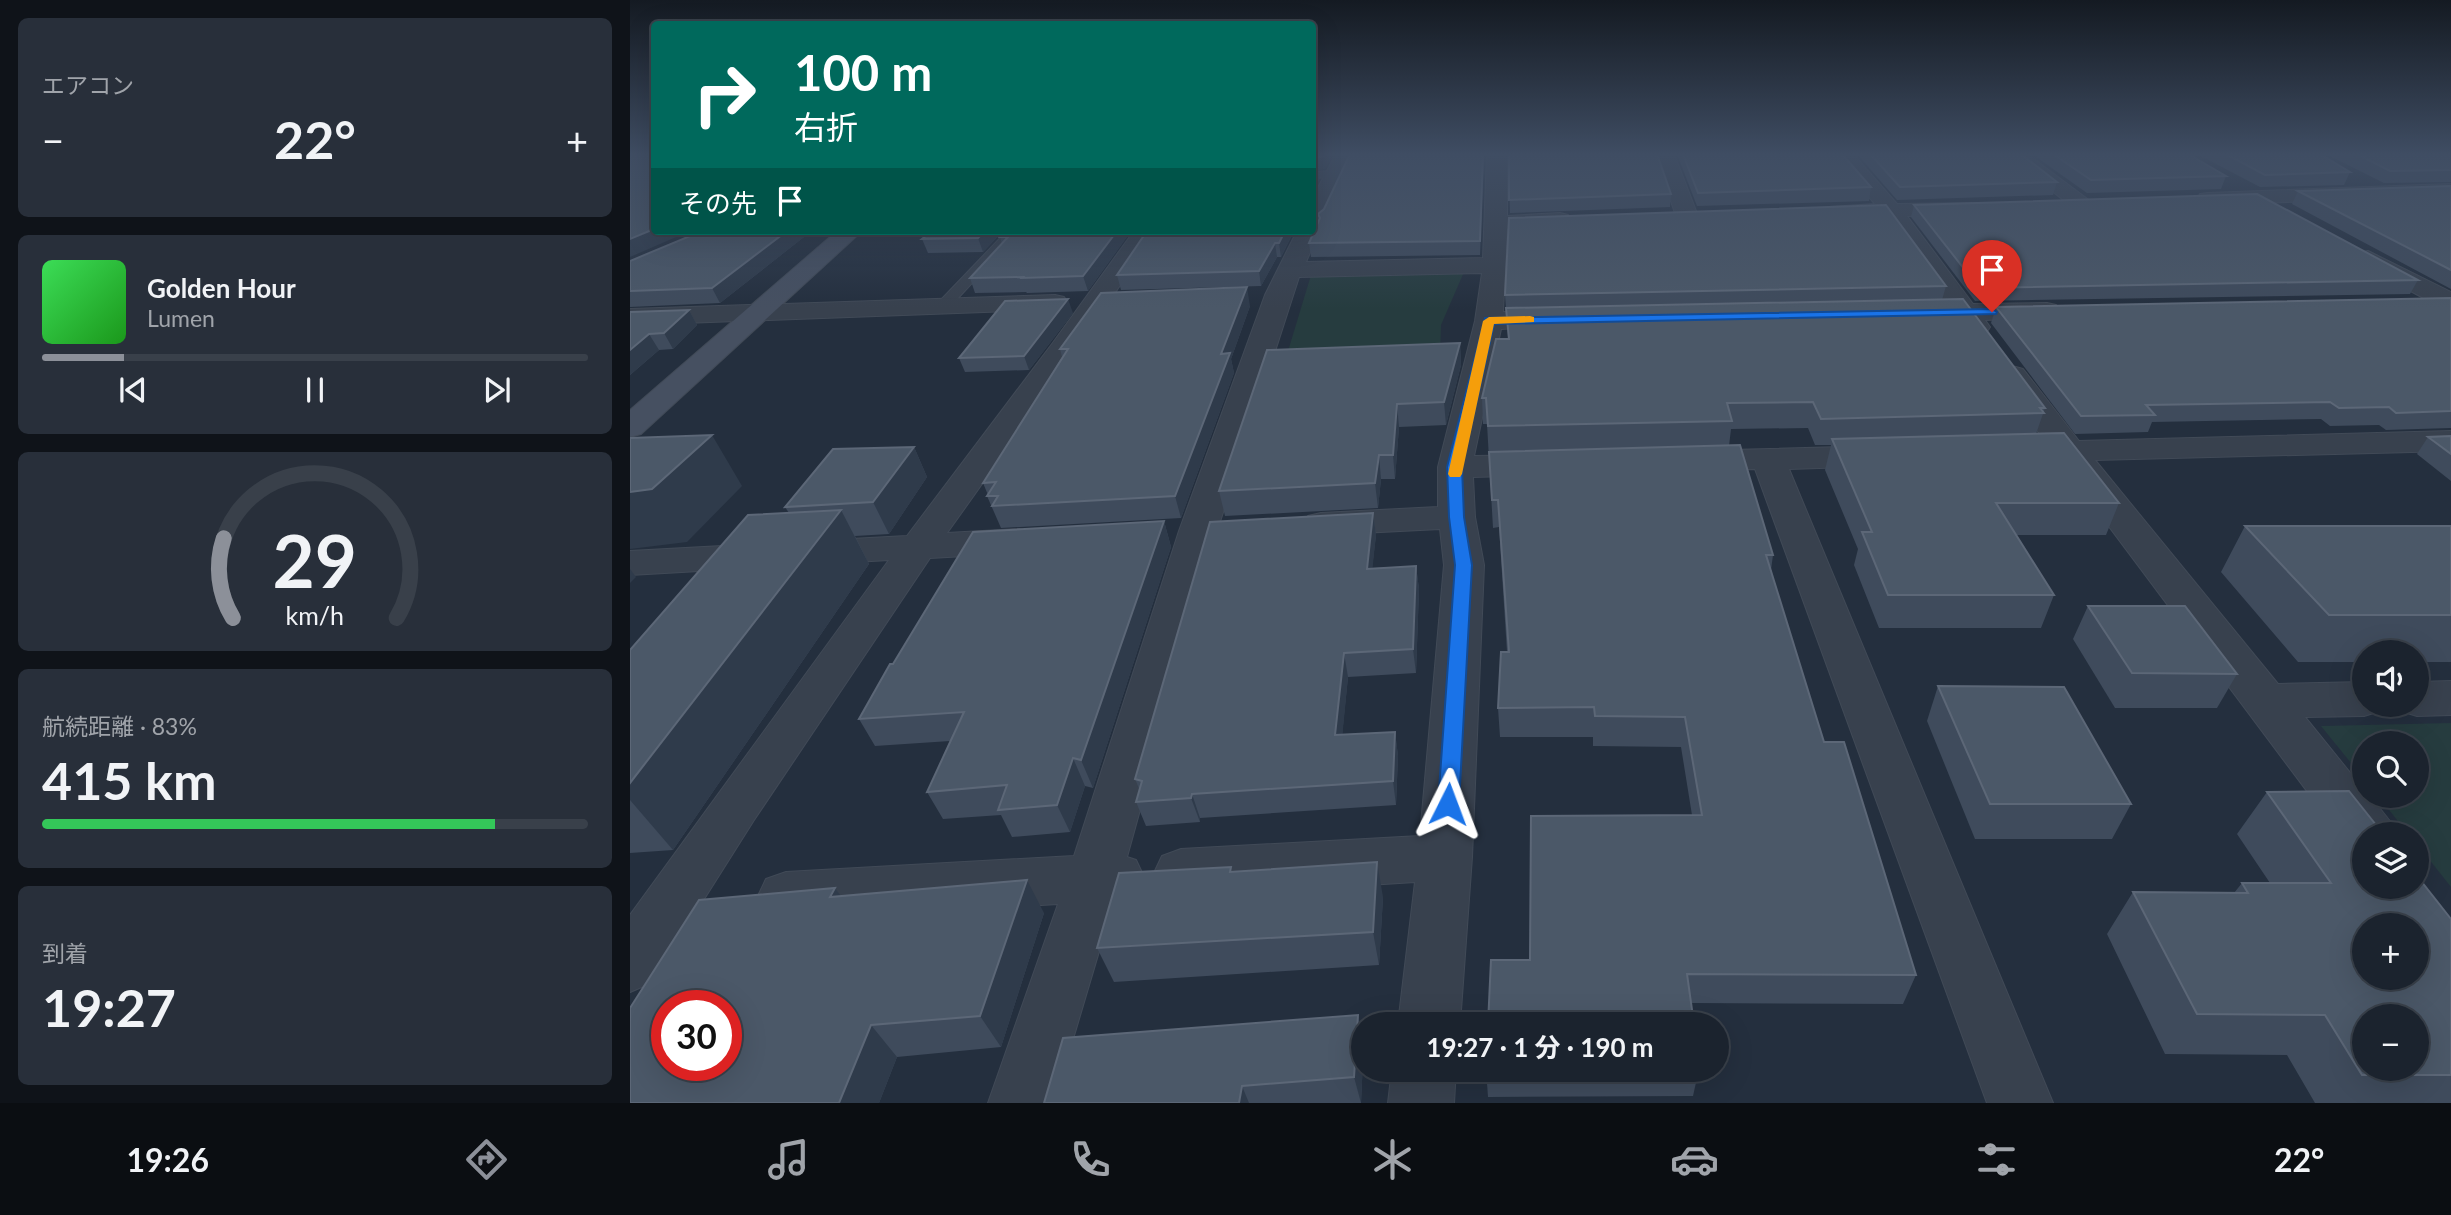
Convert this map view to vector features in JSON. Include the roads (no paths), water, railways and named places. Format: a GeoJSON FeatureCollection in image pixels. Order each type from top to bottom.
{"type":"FeatureCollection","features":[{"type":"Feature","properties":{"kind":"street"},"geometry":{"type":"LineString","coordinates":[[1430,1012],[1445,858],[1464,565],[1457,517],[1455,467],[1489,321],[1496,205]]}},
{"type":"Feature","properties":{"kind":"street"},"geometry":{"type":"LineString","coordinates":[[1683,205],[1687,216]]}},
{"type":"Feature","properties":{"kind":"street"},"geometry":{"type":"LineString","coordinates":[[1887,205],[2068,451],[2268,701],[2360,822]]}},
{"type":"Feature","properties":{"kind":"street"},"geometry":{"type":"LineString","coordinates":[[2268,205],[2287,215]]}},
{"type":"Feature","properties":{"kind":"street"},"geometry":{"type":"LineString","coordinates":[[1810,212],[1987,207]]}},
{"type":"Feature","properties":{"kind":"street"},"geometry":{"type":"LineString","coordinates":[[1660,217],[1714,215]]}},
{"type":"Feature","properties":{"kind":"street"},"geometry":{"type":"LineString","coordinates":[[1496,223],[1578,220]]}},
{"type":"Feature","properties":{"kind":"street"},"geometry":{"type":"LineString","coordinates":[[630,427],[847,235]]}},
{"type":"Feature","properties":{"kind":"street"},"geometry":{"type":"LineString","coordinates":[[630,964],[650,904],[919,547],[1113,301],[1142,235]]}},
{"type":"Feature","properties":{"kind":"street"},"geometry":{"type":"LineString","coordinates":[[1021,1103],[1094,878],[1273,287],[1306,235]]}},
{"type":"Feature","properties":{"kind":"street"},"geometry":{"type":"LineString","coordinates":[[2346,246],[2451,302]]}},
{"type":"Feature","properties":{"kind":"street"},"geometry":{"type":"LineString","coordinates":[[1273,287],[1494,265]]}},
{"type":"Feature","properties":{"kind":"street"},"geometry":{"type":"LineString","coordinates":[[630,317],[1113,301]]}},
{"type":"Feature","properties":{"kind":"street"},"geometry":{"type":"LineString","coordinates":[[2395,304],[2451,302]]}},
{"type":"Feature","properties":{"kind":"street"},"geometry":{"type":"LineString","coordinates":[[1895,314],[2076,310]]}},
{"type":"Feature","properties":{"kind":"street"},"geometry":{"type":"LineString","coordinates":[[1489,321],[1587,319]]}},
{"type":"Feature","properties":{"kind":"street"},"geometry":{"type":"LineString","coordinates":[[2000,453],[2451,441]]}},
{"type":"Feature","properties":{"kind":"street"},"geometry":{"type":"LineString","coordinates":[[1659,462],[1904,455]]}},
{"type":"Feature","properties":{"kind":"street"},"geometry":{"type":"LineString","coordinates":[[1768,459],[2020,1103]]}},
{"type":"Feature","properties":{"kind":"street"},"geometry":{"type":"LineString","coordinates":[[1455,467],[1577,464]]}},
{"type":"Feature","properties":{"kind":"street"},"geometry":{"type":"LineString","coordinates":[[1293,526],[1457,517]]}},
{"type":"Feature","properties":{"kind":"street"},"geometry":{"type":"LineString","coordinates":[[630,563],[1058,539]]}},
{"type":"Feature","properties":{"kind":"street"},"geometry":{"type":"LineString","coordinates":[[2429,699],[2451,698]]}},
{"type":"Feature","properties":{"kind":"street"},"geometry":{"type":"LineString","coordinates":[[2268,701],[2352,699]]}},
{"type":"Feature","properties":{"kind":"street"},"geometry":{"type":"LineString","coordinates":[[650,904],[1445,858]]}},
{"type":"Feature","properties":{"kind":"street"},"geometry":{"type":"LineString","coordinates":[[1421,1103],[1423,1082]]}},
{"type":"Feature","properties":{"kind":"lane"},"geometry":{"type":"LineString","coordinates":[[942,307],[1010,235]]}}]}
